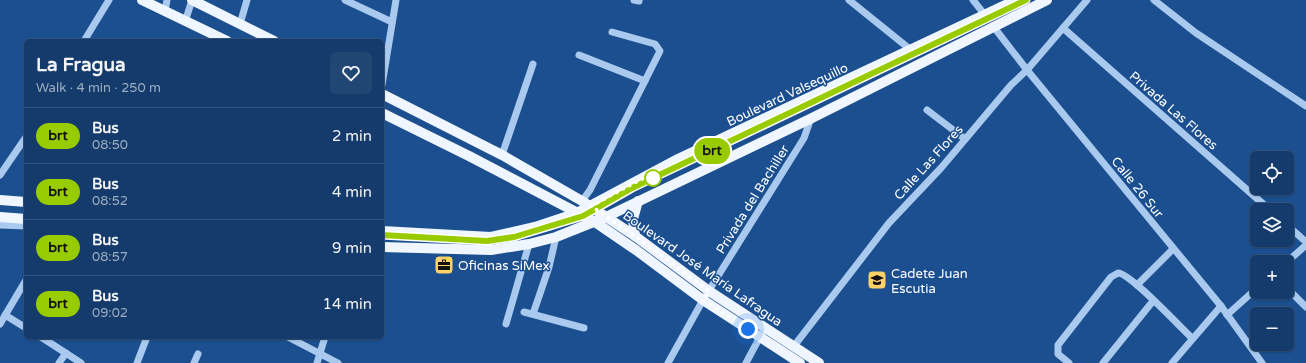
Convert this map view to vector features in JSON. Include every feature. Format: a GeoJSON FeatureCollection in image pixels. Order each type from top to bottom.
{"type":"FeatureCollection","features":[{"type":"Feature","properties":{"kind":"main road"},"geometry":{"type":"LineString","coordinates":[[142,0],[223,39]]}},
{"type":"Feature","properties":{"kind":"main road"},"geometry":{"type":"LineString","coordinates":[[192,0],[270,39]]}},
{"type":"Feature","properties":{"kind":"main road","name":"Boulevard Valsequillo"},"geometry":{"type":"LineString","coordinates":[[384,231],[491,237],[534,227],[577,212],[587,203],[678,159],[1016,0]]}},
{"type":"Feature","properties":{"kind":"main road"},"geometry":{"type":"LineString","coordinates":[[384,247],[490,250],[529,244],[594,222],[811,118],[1047,0]]}},
{"type":"Feature","properties":{"kind":"main road","name":"Boulevard José María Lafragua"},"geometry":{"type":"LineString","coordinates":[[384,95],[502,155],[587,203],[635,236],[709,291],[800,363]]}},
{"type":"Feature","properties":{"kind":"main road","name":"Boulevard José María Lafragua"},"geometry":{"type":"LineString","coordinates":[[384,114],[577,212],[636,250],[703,300],[762,332],[794,346],[819,363]]}},
{"type":"Feature","properties":{"kind":"main road"},"geometry":{"type":"LineString","coordinates":[[0,200],[24,202]]}},
{"type":"Feature","properties":{"kind":"main road"},"geometry":{"type":"LineString","coordinates":[[635,236],[632,219],[638,201]]}},
{"type":"Feature","properties":{"kind":"main road"},"geometry":{"type":"LineString","coordinates":[[0,217],[24,219]]}},
{"type":"Feature","properties":{"kind":"street"},"geometry":{"type":"LineString","coordinates":[[85,39],[109,0]]}},
{"type":"Feature","properties":{"kind":"street"},"geometry":{"type":"LineString","coordinates":[[165,11],[167,0]]}},
{"type":"Feature","properties":{"kind":"street"},"geometry":{"type":"LineString","coordinates":[[185,22],[192,0]]}},
{"type":"Feature","properties":{"kind":"street"},"geometry":{"type":"LineString","coordinates":[[240,24],[247,0]]}},
{"type":"Feature","properties":{"kind":"street"},"geometry":{"type":"LineString","coordinates":[[345,0],[392,22]]}},
{"type":"Feature","properties":{"kind":"street"},"geometry":{"type":"LineString","coordinates":[[384,72],[396,0]]}},
{"type":"Feature","properties":{"kind":"street"},"geometry":{"type":"LineString","coordinates":[[849,0],[911,50]]}},
{"type":"Feature","properties":{"kind":"street"},"geometry":{"type":"LineString","coordinates":[[973,0],[985,15]]}},
{"type":"Feature","properties":{"kind":"street","name":"Calle Las Flores"},"geometry":{"type":"LineString","coordinates":[[794,346],[885,228],[941,168],[1011,85],[1027,70],[1087,0]]}},
{"type":"Feature","properties":{"kind":"street"},"geometry":{"type":"LineString","coordinates":[[1154,0],[1196,33],[1306,106]]}},
{"type":"Feature","properties":{"kind":"street","name":"Calle 26 Sur"},"geometry":{"type":"LineString","coordinates":[[993,26],[1027,70],[1221,306],[1258,361]]}},
{"type":"Feature","properties":{"kind":"street","name":"Privada Las Flores"},"geometry":{"type":"LineString","coordinates":[[1063,28],[1262,203]]}},
{"type":"Feature","properties":{"kind":"street"},"geometry":{"type":"LineString","coordinates":[[587,203],[590,190],[659,52],[659,48],[655,44],[612,32]]}},
{"type":"Feature","properties":{"kind":"street"},"geometry":{"type":"LineString","coordinates":[[579,55],[645,81]]}},
{"type":"Feature","properties":{"kind":"street"},"geometry":{"type":"LineString","coordinates":[[502,155],[532,64]]}},
{"type":"Feature","properties":{"kind":"street"},"geometry":{"type":"LineString","coordinates":[[927,110],[965,140]]}},
{"type":"Feature","properties":{"kind":"street","name":"Privada del Bachiller"},"geometry":{"type":"LineString","coordinates":[[668,363],[703,300],[804,138],[811,118]]}},
{"type":"Feature","properties":{"kind":"street"},"geometry":{"type":"LineString","coordinates":[[0,175],[24,140]]}},
{"type":"Feature","properties":{"kind":"street"},"geometry":{"type":"LineString","coordinates":[[0,225],[24,226]]}},
{"type":"Feature","properties":{"kind":"street"},"geometry":{"type":"LineString","coordinates":[[1294,231],[1306,242]]}},
{"type":"Feature","properties":{"kind":"street"},"geometry":{"type":"LineString","coordinates":[[533,314],[550,267],[556,236]]}},
{"type":"Feature","properties":{"kind":"street"},"geometry":{"type":"LineString","coordinates":[[506,324],[529,244]]}},
{"type":"Feature","properties":{"kind":"street"},"geometry":{"type":"LineString","coordinates":[[1294,256],[1306,245]]}},
{"type":"Feature","properties":{"kind":"street"},"geometry":{"type":"LineString","coordinates":[[1137,285],[1173,249]]}},
{"type":"Feature","properties":{"kind":"street"},"geometry":{"type":"LineString","coordinates":[[1069,363],[1058,354],[1058,345],[1114,274],[1121,273],[1137,285],[1192,338]]}},
{"type":"Feature","properties":{"kind":"street"},"geometry":{"type":"LineString","coordinates":[[0,324],[24,283]]}},
{"type":"Feature","properties":{"kind":"street"},"geometry":{"type":"LineString","coordinates":[[1227,315],[1250,294]]}},
{"type":"Feature","properties":{"kind":"street"},"geometry":{"type":"LineString","coordinates":[[1294,295],[1306,308]]}},
{"type":"Feature","properties":{"kind":"street"},"geometry":{"type":"LineString","coordinates":[[1103,363],[1153,301]]}},
{"type":"Feature","properties":{"kind":"street"},"geometry":{"type":"LineString","coordinates":[[1172,363],[1221,306]]}},
{"type":"Feature","properties":{"kind":"street"},"geometry":{"type":"LineString","coordinates":[[524,312],[584,328]]}},
{"type":"Feature","properties":{"kind":"street"},"geometry":{"type":"LineString","coordinates":[[5,314],[24,327]]}},
{"type":"Feature","properties":{"kind":"street"},"geometry":{"type":"LineString","coordinates":[[746,363],[762,332]]}},
{"type":"Feature","properties":{"kind":"street"},"geometry":{"type":"LineString","coordinates":[[44,339],[81,363]]}},
{"type":"Feature","properties":{"kind":"street"},"geometry":{"type":"LineString","coordinates":[[137,363],[146,339]]}},
{"type":"Feature","properties":{"kind":"street"},"geometry":{"type":"LineString","coordinates":[[292,339],[338,363]]}},
{"type":"Feature","properties":{"kind":"street"},"geometry":{"type":"LineString","coordinates":[[317,363],[324,339]]}},
{"type":"Feature","properties":{"kind":"street"},"geometry":{"type":"LineString","coordinates":[[59,363],[66,353]]}},
{"type":"Feature","properties":{"kind":"street"},"geometry":{"type":"LineString","coordinates":[[194,363],[198,354]]}},
{"type":"Feature","properties":{"kind":"bus line","name":"brt"},"geometry":{"type":"LineString","coordinates":[[384,235],[487,241],[514,237],[583,216],[632,188],[736,140],[1026,0]]}},
{"type":"Feature","properties":{"kind":"place","name":"Oficinas SiMex"},"geometry":{"type":"Point","coordinates":[444,265]}},
{"type":"Feature","properties":{"kind":"place","name":"Cadete Juan Escutia"},"geometry":{"type":"Point","coordinates":[877,280]}},
{"type":"Feature","properties":{"kind":"route"},"geometry":{"type":"LineString","coordinates":[[653,178],[651,174],[591,206],[635,236],[709,291],[703,300],[748,329]]}}]}
